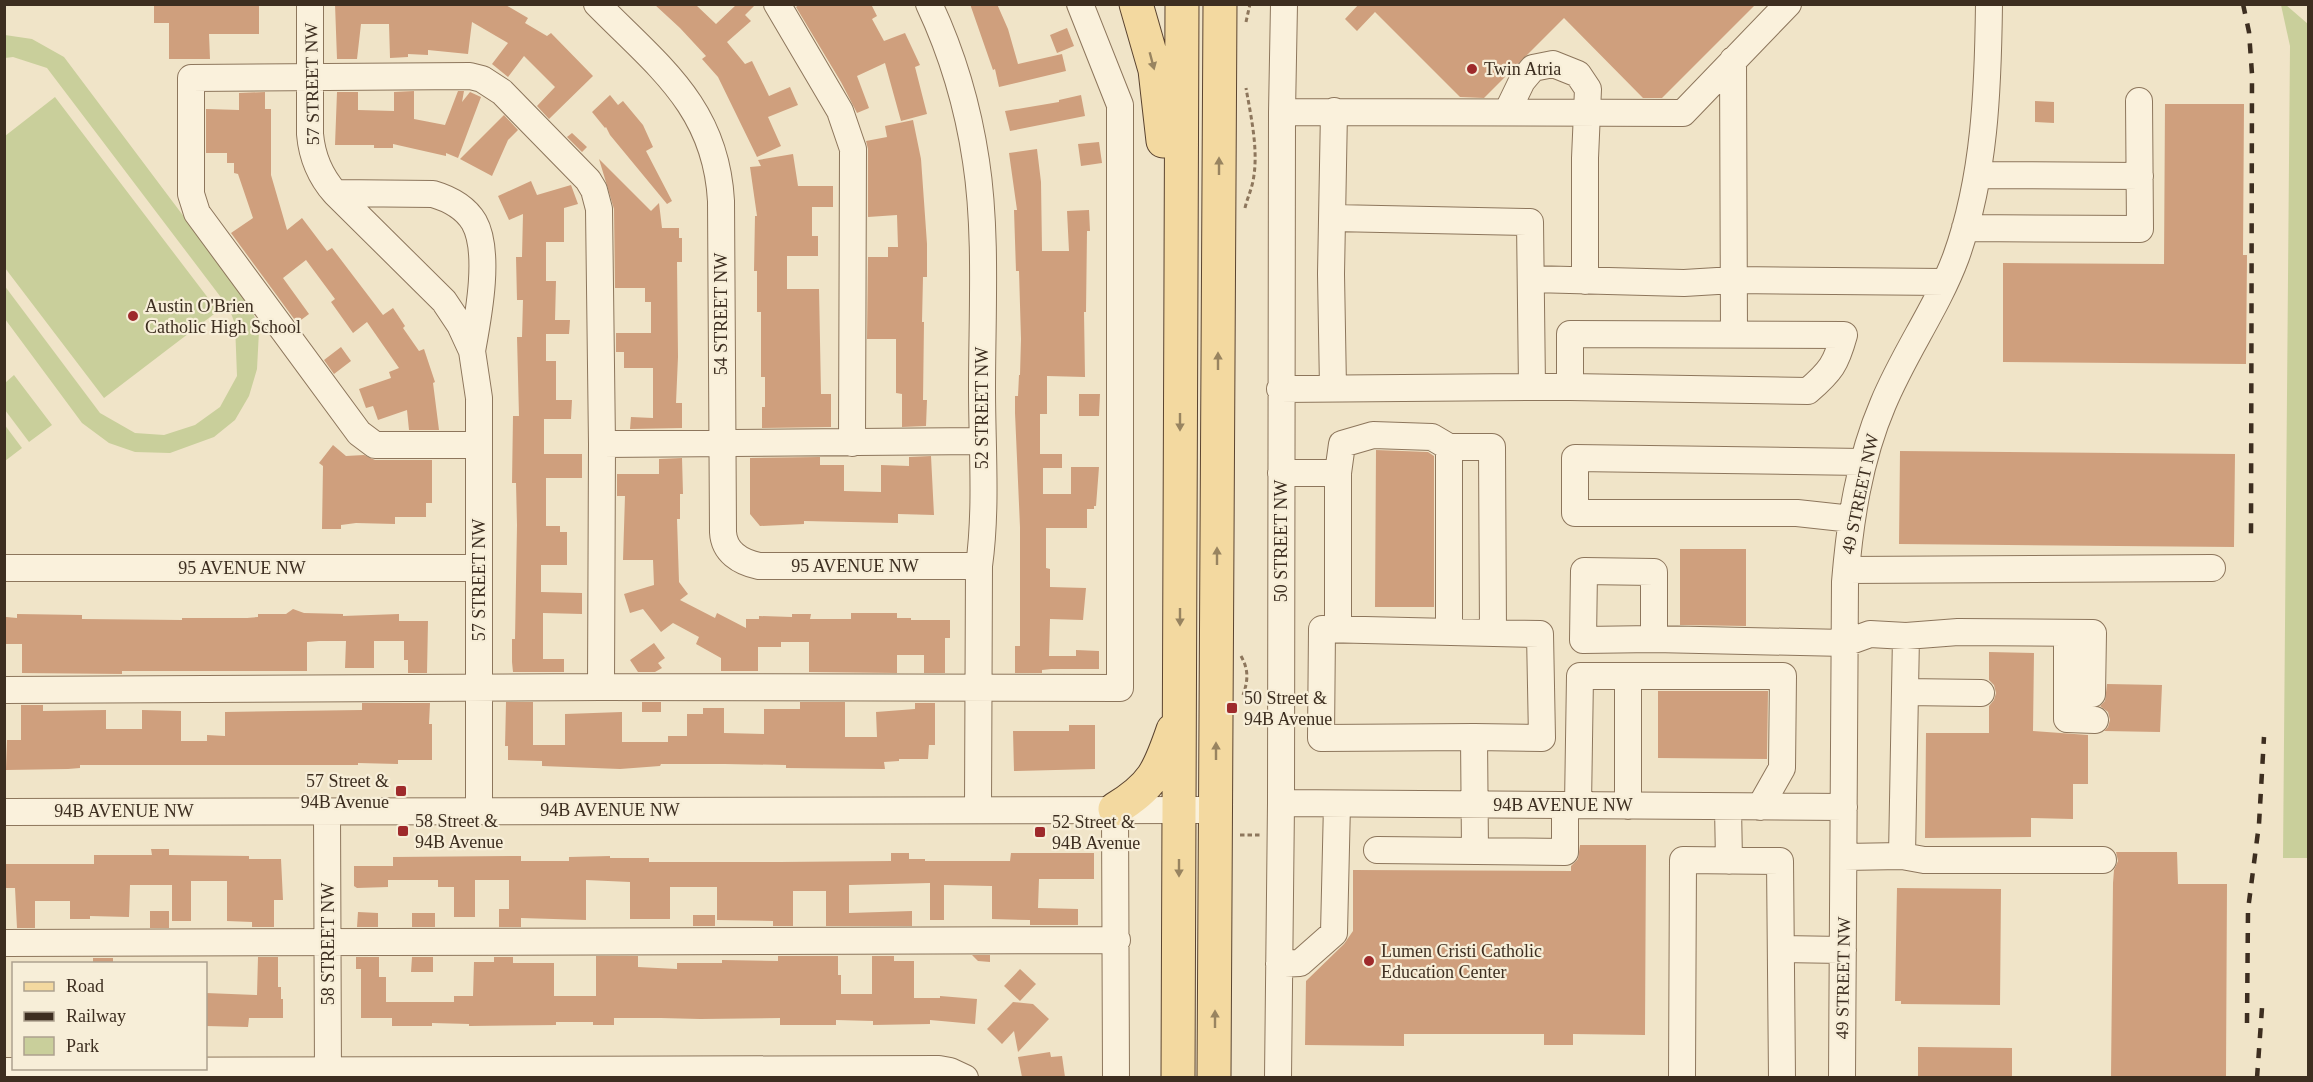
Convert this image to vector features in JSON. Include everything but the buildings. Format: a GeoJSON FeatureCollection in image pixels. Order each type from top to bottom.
{"type":"FeatureCollection","features":[{"type":"Feature","properties":{"kind":"main road"},"geometry":{"type":"LineString","coordinates":[[1136,4],[1155,70],[1180,321]]}},
{"type":"Feature","properties":{"kind":"main road"},"geometry":{"type":"LineString","coordinates":[[1178,1077],[1182,4]]}},
{"type":"Feature","properties":{"kind":"main road"},"geometry":{"type":"LineString","coordinates":[[1211,4],[1219,47]]}},
{"type":"Feature","properties":{"kind":"main road"},"geometry":{"type":"LineString","coordinates":[[1214,1077],[1225,822],[1220,4]]}},
{"type":"Feature","properties":{"kind":"main road"},"geometry":{"type":"LineString","coordinates":[[1115,809],[1133,798],[1149,784],[1161,764],[1179,712]]}},
{"type":"Feature","properties":{"kind":"street","name":"57 STREET NW"},"geometry":{"type":"LineString","coordinates":[[310,4],[311,146],[321,173],[335,193],[444,302],[460,325],[472,351],[479,398],[479,811]]}},
{"type":"Feature","properties":{"kind":"street","name":"54 STREET NW"},"geometry":{"type":"LineString","coordinates":[[597,4],[673,81],[698,115],[708,137],[720,182],[723,538],[734,555]]}},
{"type":"Feature","properties":{"kind":"street"},"geometry":{"type":"LineString","coordinates":[[777,4],[840,111],[853,149],[852,443]]}},
{"type":"Feature","properties":{"kind":"street"},"geometry":{"type":"LineString","coordinates":[[4,690],[601,687],[1120,688],[1120,105],[1080,4]]}},
{"type":"Feature","properties":{"kind":"street","name":"50 STREET NW"},"geometry":{"type":"LineString","coordinates":[[1278,1077],[1281,803],[1280,388],[1284,4]]}},
{"type":"Feature","properties":{"kind":"street"},"geometry":{"type":"LineString","coordinates":[[1282,112],[1683,113],[1733,60],[1752,44],[1788,4]]}},
{"type":"Feature","properties":{"kind":"street","name":"49 STREET NW"},"geometry":{"type":"LineString","coordinates":[[1842,1077],[1846,570],[1852,519],[1863,462],[1872,431],[1887,394],[1945,282],[1965,228],[1977,175],[1989,68],[1989,4]]}},
{"type":"Feature","properties":{"kind":"street","name":"52 STREET NW"},"geometry":{"type":"LineString","coordinates":[[931,9],[964,102],[976,161],[981,220],[982,441],[981,545],[978,566],[978,809]]}},
{"type":"Feature","properties":{"kind":"street"},"geometry":{"type":"LineString","coordinates":[[1733,60],[1734,334]]}},
{"type":"Feature","properties":{"kind":"street"},"geometry":{"type":"LineString","coordinates":[[1507,112],[1522,81],[1533,68],[1553,64],[1578,75],[1588,89],[1585,281]]}},
{"type":"Feature","properties":{"kind":"street"},"geometry":{"type":"LineString","coordinates":[[479,445],[375,445],[359,433],[197,213],[191,194],[191,78],[470,76],[482,79],[502,92],[588,180],[594,190],[599,209],[602,444],[601,687]]}},
{"type":"Feature","properties":{"kind":"street"},"geometry":{"type":"LineString","coordinates":[[1965,228],[2140,230],[2139,102]]}},
{"type":"Feature","properties":{"kind":"street"},"geometry":{"type":"LineString","coordinates":[[1333,388],[1334,111]]}},
{"type":"Feature","properties":{"kind":"street"},"geometry":{"type":"LineString","coordinates":[[1977,175],[2140,176]]}},
{"type":"Feature","properties":{"kind":"street","name":"57 STREET NW"},"geometry":{"type":"LineString","coordinates":[[335,193],[433,194],[458,205],[468,213],[477,230],[481,248],[480,302],[472,351]]}},
{"type":"Feature","properties":{"kind":"street"},"geometry":{"type":"LineString","coordinates":[[1333,218],[1530,222],[1532,387]]}},
{"type":"Feature","properties":{"kind":"street"},"geometry":{"type":"LineString","coordinates":[[1532,279],[1684,284],[1734,280],[1945,282]]}},
{"type":"Feature","properties":{"kind":"street"},"geometry":{"type":"LineString","coordinates":[[1280,388],[1570,387],[1808,391],[1829,372],[1838,356],[1844,334],[1570,334],[1570,387]]}},
{"type":"Feature","properties":{"kind":"street"},"geometry":{"type":"LineString","coordinates":[[1281,629],[1330,629],[1449,632],[1494,633],[1540,634],[1542,738],[1321,738],[1330,629],[1338,473],[1342,444],[1373,435],[1432,437],[1449,447],[1492,447],[1494,633]]}},
{"type":"Feature","properties":{"kind":"street"},"geometry":{"type":"LineString","coordinates":[[602,444],[982,441]]}},
{"type":"Feature","properties":{"kind":"street"},"geometry":{"type":"LineString","coordinates":[[1449,447],[1449,632]]}},
{"type":"Feature","properties":{"kind":"street"},"geometry":{"type":"LineString","coordinates":[[1852,519],[1797,513],[1575,513],[1575,458],[1863,462]]}},
{"type":"Feature","properties":{"kind":"street"},"geometry":{"type":"LineString","coordinates":[[1281,473],[1338,473]]}},
{"type":"Feature","properties":{"kind":"street","name":"95 AVENUE NW"},"geometry":{"type":"LineString","coordinates":[[734,555],[748,564],[759,566],[978,566]]}},
{"type":"Feature","properties":{"kind":"street","name":"95 AVENUE NW"},"geometry":{"type":"LineString","coordinates":[[4,568],[479,568]]}},
{"type":"Feature","properties":{"kind":"street"},"geometry":{"type":"LineString","coordinates":[[1846,570],[2212,568]]}},
{"type":"Feature","properties":{"kind":"street"},"geometry":{"type":"LineString","coordinates":[[1654,639],[1845,643],[1870,634],[1906,636],[2000,631],[2093,633],[2092,694],[2067,694],[2067,719],[2095,720]]}},
{"type":"Feature","properties":{"kind":"street"},"geometry":{"type":"LineString","coordinates":[[1902,856],[1906,636]]}},
{"type":"Feature","properties":{"kind":"street"},"geometry":{"type":"LineString","coordinates":[[1377,850],[1565,852],[1571,806],[1580,676],[1783,676],[1782,768],[1761,807]]}},
{"type":"Feature","properties":{"kind":"street"},"geometry":{"type":"LineString","coordinates":[[1628,676],[1628,806]]}},
{"type":"Feature","properties":{"kind":"street"},"geometry":{"type":"LineString","coordinates":[[1905,692],[1981,693]]}},
{"type":"Feature","properties":{"kind":"street"},"geometry":{"type":"LineString","coordinates":[[1474,737],[1475,851]]}},
{"type":"Feature","properties":{"kind":"street","name":"94B AVENUE NW"},"geometry":{"type":"LineString","coordinates":[[1281,803],[1844,807]]}},
{"type":"Feature","properties":{"kind":"street"},"geometry":{"type":"LineString","coordinates":[[1279,964],[1300,963],[1334,933],[1337,804]]}},
{"type":"Feature","properties":{"kind":"street"},"geometry":{"type":"LineString","coordinates":[[1728,807],[1729,861]]}},
{"type":"Feature","properties":{"kind":"street"},"geometry":{"type":"LineString","coordinates":[[1115,809],[1116,1077]]}},
{"type":"Feature","properties":{"kind":"street","name":"94B AVENUE NW"},"geometry":{"type":"LineString","coordinates":[[4,812],[1115,809],[1179,810],[1225,822]]}},
{"type":"Feature","properties":{"kind":"street","name":"58 STREET NW"},"geometry":{"type":"LineString","coordinates":[[327,811],[328,1073]]}},
{"type":"Feature","properties":{"kind":"street"},"geometry":{"type":"LineString","coordinates":[[1844,857],[1902,856],[1924,860],[2103,860]]}},
{"type":"Feature","properties":{"kind":"street"},"geometry":{"type":"LineString","coordinates":[[1682,1077],[1683,860],[1780,861],[1782,1077]]}},
{"type":"Feature","properties":{"kind":"street"},"geometry":{"type":"LineString","coordinates":[[4,943],[1117,940]]}},
{"type":"Feature","properties":{"kind":"street"},"geometry":{"type":"LineString","coordinates":[[1780,949],[1843,950]]}},
{"type":"Feature","properties":{"kind":"street"},"geometry":{"type":"LineString","coordinates":[[4,1071],[455,1074],[939,1069],[965,1077]]}},
{"type":"Feature","properties":{"kind":"path"},"geometry":{"type":"LineString","coordinates":[[1225,822],[1265,835]]}},
{"type":"Feature","properties":{"kind":"green space"},"geometry":{"type":"Polygon","coordinates":[[[2281,5],[2286,5],[2308,24],[2308,858],[2283,858],[2290,46],[2281,5]]]}},
{"type":"Feature","properties":{"kind":"green space"},"geometry":{"type":"Polygon","coordinates":[[[5,35],[32,39],[64,57],[251,306],[259,331],[257,369],[249,396],[235,420],[214,437],[170,453],[135,452],[109,443],[82,423],[5,319],[4,285],[100,413],[135,433],[164,435],[195,425],[220,407],[237,376],[235,324],[229,308],[47,68],[13,57],[5,58],[5,35]]]}},
{"type":"Feature","properties":{"kind":"green space"},"geometry":{"type":"Polygon","coordinates":[[[55,97],[218,311],[104,398],[5,268],[5,136],[55,97]]]}},
{"type":"Feature","properties":{"kind":"green space"},"geometry":{"type":"Polygon","coordinates":[[[14,375],[52,425],[29,442],[5,410],[5,383],[14,375]]]}},
{"type":"Feature","properties":{"kind":"green space"},"geometry":{"type":"Polygon","coordinates":[[[4,424],[22,448],[5,461],[4,461],[4,424]]]}},
{"type":"Feature","properties":{"kind":"railway"},"geometry":{"type":"LineString","coordinates":[[2243,4],[2249,32],[2252,74],[2251,540]]}},
{"type":"Feature","properties":{"kind":"railway"},"geometry":{"type":"LineString","coordinates":[[2247,1023],[2248,910],[2259,824],[2264,737]]}},
{"type":"Feature","properties":{"kind":"railway"},"geometry":{"type":"LineString","coordinates":[[2257,1078],[2262,1008]]}},
{"type":"Feature","properties":{"kind":"place","name":"Twin Atria"},"geometry":{"type":"Point","coordinates":[1472,69]}},
{"type":"Feature","properties":{"kind":"place","name":"Austin O'Brien Catholic High School"},"geometry":{"type":"Point","coordinates":[133,316]}},
{"type":"Feature","properties":{"kind":"place","name":"50 Street & 94B Avenue"},"geometry":{"type":"Point","coordinates":[1232,708]}},
{"type":"Feature","properties":{"kind":"place","name":"57 Street & 94B Avenue"},"geometry":{"type":"Point","coordinates":[401,791]}},
{"type":"Feature","properties":{"kind":"place","name":"58 Street & 94B Avenue"},"geometry":{"type":"Point","coordinates":[403,831]}},
{"type":"Feature","properties":{"kind":"place","name":"52 Street & 94B Avenue"},"geometry":{"type":"Point","coordinates":[1040,832]}},
{"type":"Feature","properties":{"kind":"place","name":"Lumen Cristi Catholic Education Center"},"geometry":{"type":"Point","coordinates":[1369,961]}}]}
